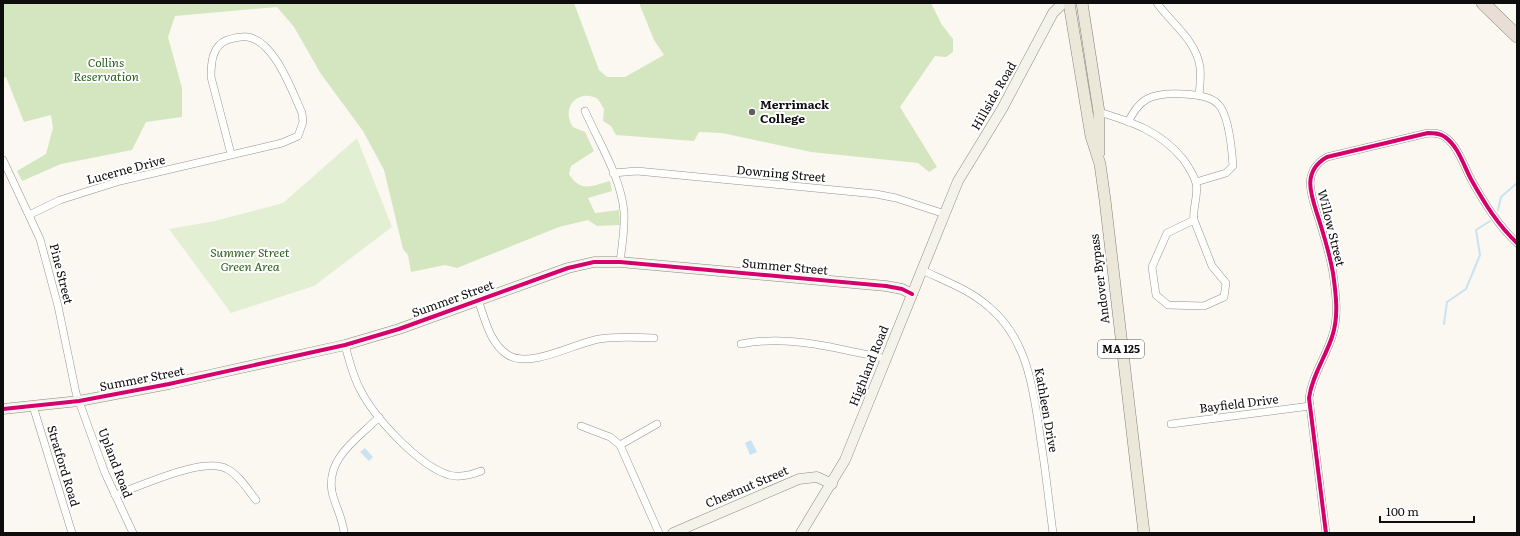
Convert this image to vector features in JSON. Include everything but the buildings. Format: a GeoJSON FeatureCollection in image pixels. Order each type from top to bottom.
{"type":"FeatureCollection","features":[{"type":"Feature","properties":{"kind":"highway"},"geometry":{"type":"LineString","coordinates":[[1483,3],[1517,36]]}},
{"type":"Feature","properties":{"kind":"main road","name":"Andover Bypass"},"geometry":{"type":"LineString","coordinates":[[1070,3],[1091,136],[1100,164]]}},
{"type":"Feature","properties":{"kind":"main road","name":"Andover Bypass"},"geometry":{"type":"LineString","coordinates":[[1082,3],[1099,112],[1100,164],[1144,533]]}},
{"type":"Feature","properties":{"kind":"street","name":"Hillside Road"},"geometry":{"type":"LineString","coordinates":[[949,203],[958,181],[1002,109],[1053,13],[1063,3]]}},
{"type":"Feature","properties":{"kind":"street"},"geometry":{"type":"LineString","coordinates":[[1157,3],[1185,36],[1195,53],[1200,69],[1199,95]]}},
{"type":"Feature","properties":{"kind":"street","name":"Lucerne Drive"},"geometry":{"type":"LineString","coordinates":[[29,214],[60,200],[120,181],[291,140],[298,136],[303,122],[302,113],[271,52],[257,40],[248,37],[239,37],[221,42],[216,49],[211,66],[211,77],[231,154]]}},
{"type":"Feature","properties":{"kind":"street"},"geometry":{"type":"LineString","coordinates":[[1128,122],[1142,102],[1154,96],[1199,95],[1211,99],[1218,104],[1223,112],[1233,166],[1226,173],[1196,182]]}},
{"type":"Feature","properties":{"kind":"street"},"geometry":{"type":"LineString","coordinates":[[585,111],[613,173],[624,211],[624,232],[620,262]]}},
{"type":"Feature","properties":{"kind":"street"},"geometry":{"type":"LineString","coordinates":[[1099,112],[1140,126],[1164,139],[1185,162],[1196,182],[1194,220],[1212,266],[1226,283],[1224,297],[1204,306],[1168,305],[1156,295],[1152,267],[1167,233],[1194,220]]}},
{"type":"Feature","properties":{"kind":"street","name":"Willow Street"},"geometry":{"type":"LineString","coordinates":[[1326,533],[1310,406],[1311,388],[1332,337],[1336,313],[1329,254],[1311,192],[1311,176],[1314,168],[1327,157],[1412,136],[1437,133],[1444,136],[1456,148],[1472,181],[1495,219],[1517,243]]}},
{"type":"Feature","properties":{"kind":"street","name":"Pine Street"},"geometry":{"type":"LineString","coordinates":[[3,160],[40,239],[58,306],[73,382],[79,401]]}},
{"type":"Feature","properties":{"kind":"street","name":"Downing Street"},"geometry":{"type":"LineString","coordinates":[[613,173],[637,171],[876,194],[896,198],[945,214]]}},
{"type":"Feature","properties":{"kind":"street","name":"Highland Road"},"geometry":{"type":"LineString","coordinates":[[801,533],[832,484],[845,460],[949,203]]}},
{"type":"Feature","properties":{"kind":"street","name":"Summer Street"},"geometry":{"type":"LineString","coordinates":[[3,409],[79,401],[184,381],[345,345],[399,329],[578,264],[600,261],[886,286],[902,289],[912,294]]}},
{"type":"Feature","properties":{"kind":"street","name":"Kathleen Drive"},"geometry":{"type":"LineString","coordinates":[[922,270],[962,289],[989,307],[1005,323],[1019,347],[1032,380],[1053,533]]}},
{"type":"Feature","properties":{"kind":"street"},"geometry":{"type":"LineString","coordinates":[[478,300],[495,342],[502,351],[520,360],[541,356],[601,338],[654,338]]}},
{"type":"Feature","properties":{"kind":"street"},"geometry":{"type":"LineString","coordinates":[[741,344],[758,340],[793,341],[887,359]]}},
{"type":"Feature","properties":{"kind":"street"},"geometry":{"type":"LineString","coordinates":[[345,345],[358,385],[379,417],[412,451],[432,468],[455,476],[469,475],[481,471]]}},
{"type":"Feature","properties":{"kind":"street","name":"Upland Road"},"geometry":{"type":"LineString","coordinates":[[79,401],[105,473],[133,533]]}},
{"type":"Feature","properties":{"kind":"street","name":"Stratford Road"},"geometry":{"type":"LineString","coordinates":[[33,406],[72,533]]}},
{"type":"Feature","properties":{"kind":"street","name":"Bayfield Drive"},"geometry":{"type":"LineString","coordinates":[[1170,424],[1310,406]]}},
{"type":"Feature","properties":{"kind":"street"},"geometry":{"type":"LineString","coordinates":[[344,533],[342,521],[332,492],[332,472],[341,455],[379,417]]}},
{"type":"Feature","properties":{"kind":"street"},"geometry":{"type":"LineString","coordinates":[[620,445],[657,424]]}},
{"type":"Feature","properties":{"kind":"street"},"geometry":{"type":"LineString","coordinates":[[581,426],[610,436],[620,445],[659,533]]}},
{"type":"Feature","properties":{"kind":"street"},"geometry":{"type":"LineString","coordinates":[[116,495],[187,469],[212,465],[228,469],[256,500]]}},
{"type":"Feature","properties":{"kind":"street","name":"Chestnut Street"},"geometry":{"type":"LineString","coordinates":[[674,533],[799,479],[817,477],[832,484]]}},
{"type":"Feature","properties":{"kind":"green space","name":"Merrimack College"},"geometry":{"type":"Polygon","coordinates":[[[3,3],[574,3],[599,70],[607,77],[625,77],[664,55],[654,40],[639,3],[931,3],[942,25],[953,39],[953,52],[946,57],[935,56],[900,107],[937,167],[929,172],[918,163],[811,152],[722,133],[699,132],[694,141],[616,135],[611,126],[603,121],[604,109],[598,99],[591,96],[584,96],[578,98],[570,107],[570,120],[573,127],[585,132],[594,151],[571,166],[569,174],[573,180],[582,186],[592,186],[610,181],[612,191],[588,198],[595,213],[619,210],[620,225],[597,226],[588,220],[559,227],[457,268],[445,265],[411,272],[408,255],[403,249],[384,170],[363,131],[321,74],[294,27],[277,7],[175,16],[168,37],[182,88],[182,117],[146,122],[132,150],[61,164],[22,181],[17,171],[46,154],[53,128],[51,115],[24,122],[6,77],[3,78],[3,3]]]}},
{"type":"Feature","properties":{"kind":"green space","name":"Summer Street Green Area"},"geometry":{"type":"Polygon","coordinates":[[[357,138],[392,227],[314,286],[231,313],[169,229],[215,221],[283,203],[357,138]]]}},
{"type":"Feature","properties":{"kind":"water"},"geometry":{"type":"Polygon","coordinates":[[[751,440],[757,452],[750,455],[745,443],[751,440]]]}},
{"type":"Feature","properties":{"kind":"water"},"geometry":{"type":"Polygon","coordinates":[[[365,448],[373,457],[369,461],[360,452],[365,448]]]}},
{"type":"Feature","properties":{"kind":"waterway"},"geometry":{"type":"LineString","coordinates":[[1498,210],[1501,197],[1517,183]]}},
{"type":"Feature","properties":{"kind":"waterway"},"geometry":{"type":"LineString","coordinates":[[1444,324],[1447,302],[1466,289],[1480,255],[1476,230],[1490,221]]}},
{"type":"Feature","properties":{"kind":"cycle path"},"geometry":{"type":"LineString","coordinates":[[1326,533],[1309,398],[1313,382],[1332,337],[1336,322],[1336,297],[1333,273],[1326,241],[1310,187],[1313,171],[1318,163],[1327,157],[1428,133],[1441,135],[1450,141],[1454,146],[1487,206],[1498,222],[1517,243]]}},
{"type":"Feature","properties":{"kind":"cycle path"},"geometry":{"type":"LineString","coordinates":[[3,409],[79,401],[169,384],[345,345],[399,329],[568,268],[594,262],[620,262],[886,286],[902,289],[912,294]]}},
{"type":"Feature","properties":{"kind":"place","name":"Merrimack College"},"geometry":{"type":"Point","coordinates":[752,112]}},
{"type":"Feature","properties":{"kind":"park label","name":"Collins Reservation"},"geometry":{"type":"Point","coordinates":[106,70]}}]}
